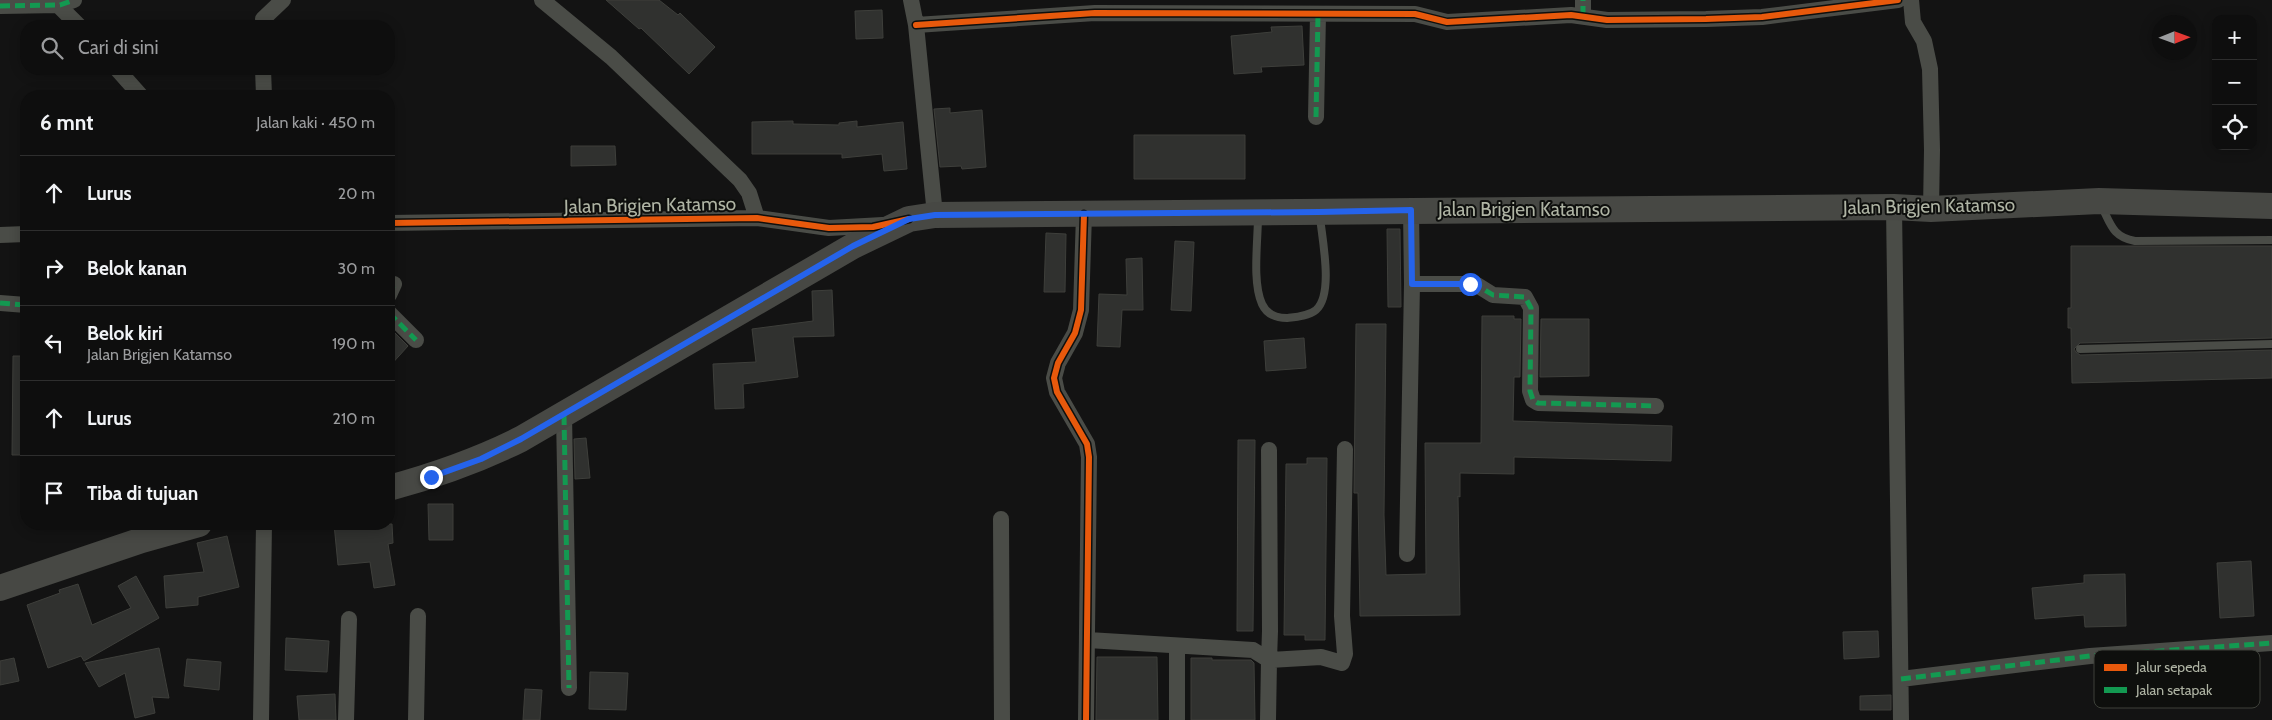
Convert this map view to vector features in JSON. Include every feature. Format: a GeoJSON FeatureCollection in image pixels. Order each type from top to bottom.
{"type":"FeatureCollection","features":[{"type":"Feature","properties":{"kind":"main road","name":"Jalan Brigjen Katamso"},"geometry":{"type":"LineString","coordinates":[[909,219],[935,215],[1411,210],[1894,207],[1931,209],[2099,201],[2272,206]]}},
{"type":"Feature","properties":{"kind":"main road"},"geometry":{"type":"LineString","coordinates":[[395,486],[431,477],[481,459],[564,414],[853,246],[909,219]]}},
{"type":"Feature","properties":{"kind":"main road"},"geometry":{"type":"LineString","coordinates":[[0,588],[142,540],[178,530]]}},
{"type":"Feature","properties":{"kind":"street"},"geometry":{"type":"LineString","coordinates":[[263,20],[264,0]]}},
{"type":"Feature","properties":{"kind":"street"},"geometry":{"type":"LineString","coordinates":[[266,20],[283,0]]}},
{"type":"Feature","properties":{"kind":"street"},"geometry":{"type":"LineString","coordinates":[[542,0],[610,57],[740,180],[749,193],[757,218]]}},
{"type":"Feature","properties":{"kind":"street"},"geometry":{"type":"LineString","coordinates":[[911,0],[916,25],[935,215]]}},
{"type":"Feature","properties":{"kind":"street"},"geometry":{"type":"LineString","coordinates":[[916,25],[1094,13],[1415,14],[1455,23],[1583,8],[1607,20],[1762,17],[1898,0]]}},
{"type":"Feature","properties":{"kind":"street"},"geometry":{"type":"LineString","coordinates":[[1911,0],[1913,22],[1924,41],[1930,70],[1931,209]]}},
{"type":"Feature","properties":{"kind":"street"},"geometry":{"type":"LineString","coordinates":[[0,6],[62,2],[75,20]]}},
{"type":"Feature","properties":{"kind":"street"},"geometry":{"type":"LineString","coordinates":[[1316,117],[1318,14]]}},
{"type":"Feature","properties":{"kind":"street"},"geometry":{"type":"LineString","coordinates":[[122,75],[135,90]]}},
{"type":"Feature","properties":{"kind":"street"},"geometry":{"type":"LineString","coordinates":[[263,75],[264,90]]}},
{"type":"Feature","properties":{"kind":"street"},"geometry":{"type":"LineString","coordinates":[[1894,207],[1901,720]]}},
{"type":"Feature","properties":{"kind":"street"},"geometry":{"type":"LineString","coordinates":[[1407,554],[1412,284],[1411,210]]}},
{"type":"Feature","properties":{"kind":"street"},"geometry":{"type":"LineString","coordinates":[[1084,214],[1081,310],[1075,333],[1058,363],[1054,378],[1057,392],[1087,444],[1089,457],[1086,720]]}},
{"type":"Feature","properties":{"kind":"street","name":"Jalan Brigjen Katamso"},"geometry":{"type":"LineString","coordinates":[[395,223],[757,218],[829,228],[874,227],[909,219]]}},
{"type":"Feature","properties":{"kind":"street"},"geometry":{"type":"LineString","coordinates":[[0,235],[20,234]]}},
{"type":"Feature","properties":{"kind":"street"},"geometry":{"type":"LineString","coordinates":[[1412,284],[1470,284],[1493,295],[1525,297],[1530,308],[1529,380],[1533,400],[1538,403],[1656,406]]}},
{"type":"Feature","properties":{"kind":"street"},"geometry":{"type":"LineString","coordinates":[[0,303],[20,305]]}},
{"type":"Feature","properties":{"kind":"street"},"geometry":{"type":"LineString","coordinates":[[395,319],[416,340]]}},
{"type":"Feature","properties":{"kind":"street"},"geometry":{"type":"LineString","coordinates":[[564,414],[569,688]]}},
{"type":"Feature","properties":{"kind":"street"},"geometry":{"type":"LineString","coordinates":[[1088,640],[1253,650],[1269,660],[1322,656],[1342,663],[1345,654],[1342,616],[1345,449]]}},
{"type":"Feature","properties":{"kind":"street"},"geometry":{"type":"LineString","coordinates":[[1268,720],[1270,631],[1269,450]]}},
{"type":"Feature","properties":{"kind":"street"},"geometry":{"type":"LineString","coordinates":[[1001,519],[1002,720]]}},
{"type":"Feature","properties":{"kind":"street"},"geometry":{"type":"LineString","coordinates":[[264,530],[265,719]]}},
{"type":"Feature","properties":{"kind":"street"},"geometry":{"type":"LineString","coordinates":[[416,720],[418,616]]}},
{"type":"Feature","properties":{"kind":"street"},"geometry":{"type":"LineString","coordinates":[[346,720],[349,619]]}},
{"type":"Feature","properties":{"kind":"street"},"geometry":{"type":"LineString","coordinates":[[2174,650],[2272,643]]}},
{"type":"Feature","properties":{"kind":"street"},"geometry":{"type":"LineString","coordinates":[[1177,646],[1177,720]]}},
{"type":"Feature","properties":{"kind":"street"},"geometry":{"type":"LineString","coordinates":[[1901,679],[2094,656]]}},
{"type":"Feature","properties":{"kind":"lane"},"geometry":{"type":"LineString","coordinates":[[2099,201],[2115,232],[2124,239],[2135,241],[2272,240]]}},
{"type":"Feature","properties":{"kind":"lane"},"geometry":{"type":"LineString","coordinates":[[1258,212],[1258,291],[1266,311],[1279,318],[1308,314],[1316,310],[1322,301],[1326,289],[1319,212]]}},
{"type":"Feature","properties":{"kind":"lane"},"geometry":{"type":"LineString","coordinates":[[2080,349],[2272,344]]}},
{"type":"Feature","properties":{"kind":"building"},"geometry":{"type":"Polygon","coordinates":[[[606,0],[659,0],[678,15],[680,13],[715,47],[689,74],[641,28],[639,29],[606,0]]]}},
{"type":"Feature","properties":{"kind":"building"},"geometry":{"type":"Polygon","coordinates":[[[882,10],[883,38],[856,39],[855,11],[882,10]]]}},
{"type":"Feature","properties":{"kind":"building"},"geometry":{"type":"Polygon","coordinates":[[[1302,26],[1304,65],[1261,67],[1262,72],[1234,74],[1231,36],[1272,32],[1271,27],[1302,26]]]}},
{"type":"Feature","properties":{"kind":"building"},"geometry":{"type":"Polygon","coordinates":[[[950,108],[950,113],[982,110],[986,167],[962,169],[961,166],[940,167],[934,109],[950,108]]]}},
{"type":"Feature","properties":{"kind":"building"},"geometry":{"type":"Polygon","coordinates":[[[793,121],[793,124],[839,125],[839,123],[857,121],[857,127],[903,122],[907,169],[884,171],[882,154],[842,158],[842,154],[752,154],[752,122],[793,121]]]}},
{"type":"Feature","properties":{"kind":"building"},"geometry":{"type":"Polygon","coordinates":[[[1134,135],[1245,135],[1245,179],[1134,179],[1134,135]]]}},
{"type":"Feature","properties":{"kind":"building"},"geometry":{"type":"Polygon","coordinates":[[[571,146],[615,146],[616,165],[571,166],[571,146]]]}},
{"type":"Feature","properties":{"kind":"building"},"geometry":{"type":"Polygon","coordinates":[[[1387,229],[1400,229],[1401,307],[1388,307],[1387,229]]]}},
{"type":"Feature","properties":{"kind":"building"},"geometry":{"type":"Polygon","coordinates":[[[1046,233],[1066,234],[1065,292],[1044,292],[1046,233]]]}},
{"type":"Feature","properties":{"kind":"building"},"geometry":{"type":"Polygon","coordinates":[[[1175,241],[1194,242],[1191,311],[1171,310],[1175,241]]]}},
{"type":"Feature","properties":{"kind":"building"},"geometry":{"type":"Polygon","coordinates":[[[2071,246],[2272,246],[2272,338],[2080,343],[2074,349],[2080,355],[2272,350],[2272,378],[2072,383],[2071,328],[2068,328],[2068,308],[2071,308],[2071,246]]]}},
{"type":"Feature","properties":{"kind":"building"},"geometry":{"type":"Polygon","coordinates":[[[1142,258],[1143,310],[1122,310],[1120,347],[1097,346],[1099,294],[1127,295],[1126,259],[1142,258]]]}},
{"type":"Feature","properties":{"kind":"building"},"geometry":{"type":"Polygon","coordinates":[[[832,290],[834,336],[793,337],[798,377],[743,384],[744,408],[715,409],[713,364],[756,362],[752,329],[813,321],[812,291],[832,290]]]}},
{"type":"Feature","properties":{"kind":"building"},"geometry":{"type":"Polygon","coordinates":[[[1482,316],[1514,316],[1514,319],[1521,319],[1520,377],[1514,377],[1513,421],[1672,426],[1671,461],[1514,457],[1514,474],[1460,473],[1460,497],[1458,496],[1460,615],[1360,616],[1358,493],[1354,493],[1356,324],[1386,324],[1384,515],[1386,575],[1426,574],[1425,443],[1481,443],[1482,316]]]}},
{"type":"Feature","properties":{"kind":"building"},"geometry":{"type":"Polygon","coordinates":[[[1541,319],[1589,319],[1589,376],[1540,377],[1541,319]]]}},
{"type":"Feature","properties":{"kind":"building"},"geometry":{"type":"Polygon","coordinates":[[[395,333],[408,346],[395,360],[395,333]]]}},
{"type":"Feature","properties":{"kind":"building"},"geometry":{"type":"Polygon","coordinates":[[[1304,338],[1306,368],[1266,371],[1264,341],[1304,338]]]}},
{"type":"Feature","properties":{"kind":"building"},"geometry":{"type":"Polygon","coordinates":[[[13,356],[20,356],[20,455],[12,455],[13,356]]]}},
{"type":"Feature","properties":{"kind":"building"},"geometry":{"type":"Polygon","coordinates":[[[586,438],[590,478],[575,479],[574,439],[586,438]]]}},
{"type":"Feature","properties":{"kind":"building"},"geometry":{"type":"Polygon","coordinates":[[[1238,440],[1255,440],[1253,631],[1237,631],[1238,440]]]}},
{"type":"Feature","properties":{"kind":"building"},"geometry":{"type":"Polygon","coordinates":[[[1307,458],[1327,458],[1325,640],[1305,640],[1305,635],[1284,635],[1286,464],[1307,464],[1307,458]]]}},
{"type":"Feature","properties":{"kind":"building"},"geometry":{"type":"Polygon","coordinates":[[[428,504],[453,504],[453,540],[429,540],[428,504]]]}},
{"type":"Feature","properties":{"kind":"building"},"geometry":{"type":"Polygon","coordinates":[[[335,530],[392,530],[393,543],[388,544],[395,585],[374,588],[370,562],[338,565],[335,530]]]}},
{"type":"Feature","properties":{"kind":"building"},"geometry":{"type":"Polygon","coordinates":[[[227,536],[239,587],[198,597],[198,605],[166,608],[164,576],[204,572],[197,543],[227,536]]]}},
{"type":"Feature","properties":{"kind":"building"},"geometry":{"type":"Polygon","coordinates":[[[2251,561],[2254,616],[2220,618],[2217,563],[2251,561]]]}},
{"type":"Feature","properties":{"kind":"building"},"geometry":{"type":"Polygon","coordinates":[[[2125,574],[2126,626],[2085,627],[2084,615],[2035,619],[2032,588],[2084,583],[2084,575],[2125,574]]]}},
{"type":"Feature","properties":{"kind":"building"},"geometry":{"type":"Polygon","coordinates":[[[136,576],[159,618],[84,661],[81,656],[48,668],[27,605],[60,593],[59,590],[78,584],[92,625],[131,608],[118,586],[136,576]]]}},
{"type":"Feature","properties":{"kind":"building"},"geometry":{"type":"Polygon","coordinates":[[[1878,631],[1879,657],[1844,659],[1843,632],[1878,631]]]}},
{"type":"Feature","properties":{"kind":"building"},"geometry":{"type":"Polygon","coordinates":[[[286,638],[329,641],[327,672],[285,670],[286,638]]]}},
{"type":"Feature","properties":{"kind":"building"},"geometry":{"type":"Polygon","coordinates":[[[159,648],[169,698],[152,697],[155,713],[135,718],[125,673],[99,687],[85,663],[159,648]]]}},
{"type":"Feature","properties":{"kind":"building"},"geometry":{"type":"Polygon","coordinates":[[[1097,657],[1157,657],[1158,720],[1096,720],[1097,657]]]}},
{"type":"Feature","properties":{"kind":"building"},"geometry":{"type":"Polygon","coordinates":[[[14,658],[19,681],[0,685],[0,661],[14,658]]]}},
{"type":"Feature","properties":{"kind":"building"},"geometry":{"type":"Polygon","coordinates":[[[1191,658],[1251,660],[1254,663],[1255,720],[1191,720],[1191,658]]]}},
{"type":"Feature","properties":{"kind":"building"},"geometry":{"type":"Polygon","coordinates":[[[187,659],[221,662],[219,690],[184,686],[187,659]]]}},
{"type":"Feature","properties":{"kind":"building"},"geometry":{"type":"Polygon","coordinates":[[[590,672],[628,673],[626,710],[589,709],[590,672]]]}},
{"type":"Feature","properties":{"kind":"building"},"geometry":{"type":"Polygon","coordinates":[[[525,689],[542,690],[540,720],[523,720],[525,689]]]}},
{"type":"Feature","properties":{"kind":"building"},"geometry":{"type":"Polygon","coordinates":[[[335,694],[336,720],[299,720],[297,696],[335,694]]]}},
{"type":"Feature","properties":{"kind":"building"},"geometry":{"type":"Polygon","coordinates":[[[1891,695],[1891,710],[1860,710],[1860,696],[1891,695]]]}},
{"type":"Feature","properties":{"kind":"marked path"},"geometry":{"type":"LineString","coordinates":[[0,6],[60,5],[74,0]]}},
{"type":"Feature","properties":{"kind":"marked path"},"geometry":{"type":"LineString","coordinates":[[1583,0],[1583,16]]}},
{"type":"Feature","properties":{"kind":"marked path"},"geometry":{"type":"LineString","coordinates":[[1316,117],[1318,14]]}},
{"type":"Feature","properties":{"kind":"marked path"},"geometry":{"type":"LineString","coordinates":[[1412,284],[1470,284],[1477,285],[1493,295],[1525,297],[1531,308],[1530,391],[1533,400],[1538,403],[1656,406]]}},
{"type":"Feature","properties":{"kind":"marked path"},"geometry":{"type":"LineString","coordinates":[[0,303],[20,305]]}},
{"type":"Feature","properties":{"kind":"marked path"},"geometry":{"type":"LineString","coordinates":[[395,319],[416,340]]}},
{"type":"Feature","properties":{"kind":"marked path"},"geometry":{"type":"LineString","coordinates":[[564,415],[569,688]]}},
{"type":"Feature","properties":{"kind":"marked path"},"geometry":{"type":"LineString","coordinates":[[2174,650],[2272,643]]}},
{"type":"Feature","properties":{"kind":"marked path"},"geometry":{"type":"LineString","coordinates":[[1901,679],[2094,656]]}},
{"type":"Feature","properties":{"kind":"cycle path"},"geometry":{"type":"LineString","coordinates":[[916,25],[1095,13],[1415,14],[1447,22],[1571,15],[1607,20],[1706,19],[1762,17],[1898,0]]}},
{"type":"Feature","properties":{"kind":"cycle path"},"geometry":{"type":"LineString","coordinates":[[1084,214],[1081,310],[1075,333],[1058,363],[1054,378],[1057,392],[1087,444],[1089,457],[1086,720]]}},
{"type":"Feature","properties":{"kind":"cycle path"},"geometry":{"type":"LineString","coordinates":[[395,223],[757,218],[829,228],[873,227],[909,219]]}},
{"type":"Feature","properties":{"kind":"route"},"geometry":{"type":"LineString","coordinates":[[431,477],[481,459],[521,439],[853,246],[909,219],[935,215],[1411,210],[1412,284],[1470,284]]}}]}
